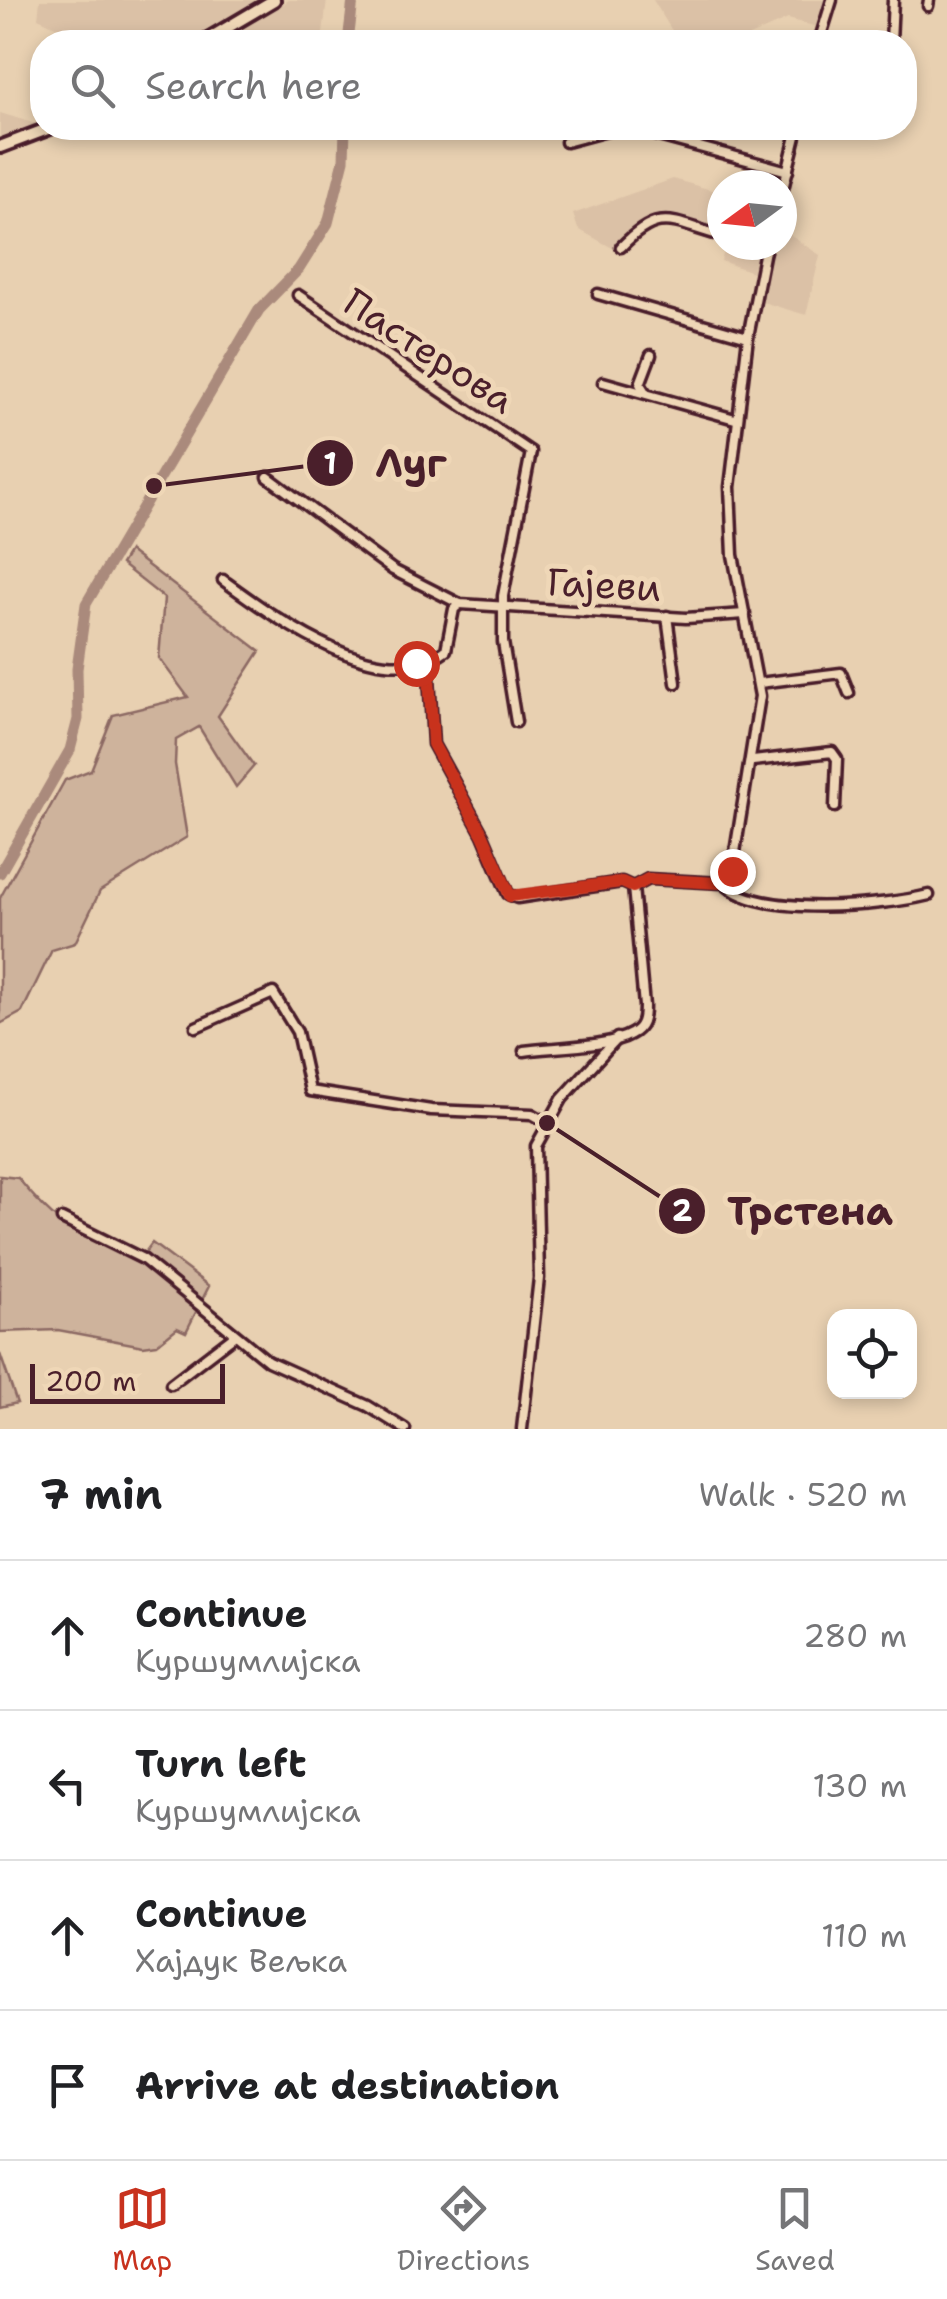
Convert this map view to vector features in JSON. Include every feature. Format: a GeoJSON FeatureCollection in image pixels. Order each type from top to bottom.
{"type":"FeatureCollection","features":[{"type":"Feature","properties":{"kind":"main road"},"geometry":{"type":"LineString","coordinates":[[223,30],[274,0]]}},
{"type":"Feature","properties":{"kind":"main road"},"geometry":{"type":"LineString","coordinates":[[0,146],[30,135]]}},
{"type":"Feature","properties":{"kind":"street"},"geometry":{"type":"LineString","coordinates":[[822,30],[832,0]]}},
{"type":"Feature","properties":{"kind":"street"},"geometry":{"type":"LineString","coordinates":[[892,30],[893,0]]}},
{"type":"Feature","properties":{"kind":"street"},"geometry":{"type":"LineString","coordinates":[[566,142],[573,140]]}},
{"type":"Feature","properties":{"kind":"street"},"geometry":{"type":"LineString","coordinates":[[672,140],[781,170]]}},
{"type":"Feature","properties":{"kind":"street"},"geometry":{"type":"LineString","coordinates":[[788,170],[795,140]]}},
{"type":"Feature","properties":{"kind":"street"},"geometry":{"type":"LineString","coordinates":[[621,248],[642,225],[654,221],[707,233]]}},
{"type":"Feature","properties":{"kind":"street"},"geometry":{"type":"LineString","coordinates":[[723,882],[732,871],[753,761],[758,683],[734,555],[730,487],[748,337],[764,260]]}},
{"type":"Feature","properties":{"kind":"street"},"geometry":{"type":"LineString","coordinates":[[598,294],[748,337]]}},
{"type":"Feature","properties":{"kind":"street","name":"Пастерова"},"geometry":{"type":"LineString","coordinates":[[298,295],[530,452],[508,560],[503,608]]}},
{"type":"Feature","properties":{"kind":"street"},"geometry":{"type":"LineString","coordinates":[[645,392],[640,384],[651,355]]}},
{"type":"Feature","properties":{"kind":"street"},"geometry":{"type":"LineString","coordinates":[[603,382],[736,419]]}},
{"type":"Feature","properties":{"kind":"street"},"geometry":{"type":"LineString","coordinates":[[223,580],[298,628],[356,657],[391,668],[428,659],[450,645],[453,614],[460,604],[394,570],[268,478]]}},
{"type":"Feature","properties":{"kind":"street","name":"Гајеви"},"geometry":{"type":"LineString","coordinates":[[460,604],[667,616],[745,614]]}},
{"type":"Feature","properties":{"kind":"street"},"geometry":{"type":"LineString","coordinates":[[503,608],[502,642],[516,722]]}},
{"type":"Feature","properties":{"kind":"street"},"geometry":{"type":"LineString","coordinates":[[667,616],[676,683]]}},
{"type":"Feature","properties":{"kind":"street"},"geometry":{"type":"LineString","coordinates":[[428,659],[433,744],[483,835],[508,894],[517,898],[622,882],[633,887]]}},
{"type":"Feature","properties":{"kind":"street"},"geometry":{"type":"LineString","coordinates":[[758,683],[841,673],[849,693]]}},
{"type":"Feature","properties":{"kind":"street"},"geometry":{"type":"LineString","coordinates":[[753,761],[832,752],[837,759],[834,807]]}},
{"type":"Feature","properties":{"kind":"street"},"geometry":{"type":"LineString","coordinates":[[633,887],[648,879],[723,882],[760,900],[845,907],[929,896]]}},
{"type":"Feature","properties":{"kind":"street"},"geometry":{"type":"LineString","coordinates":[[524,1051],[630,1035],[644,1016],[633,887]]}},
{"type":"Feature","properties":{"kind":"street"},"geometry":{"type":"LineString","coordinates":[[196,1026],[273,993],[297,1032],[310,1091],[431,1110],[532,1114],[546,1122]]}},
{"type":"Feature","properties":{"kind":"street"},"geometry":{"type":"LineString","coordinates":[[522,1429],[538,1278],[535,1154],[546,1122],[578,1079],[617,1038]]}},
{"type":"Feature","properties":{"kind":"street"},"geometry":{"type":"LineString","coordinates":[[62,1219],[143,1259],[268,1361],[379,1412],[405,1429]]}},
{"type":"Feature","properties":{"kind":"street"},"geometry":{"type":"LineString","coordinates":[[171,1384],[235,1335]]}},
{"type":"Feature","properties":{"kind":"shaded area"},"geometry":{"type":"Polygon","coordinates":[[[40,0],[267,0],[215,30],[64,30],[38,18],[40,0]]]}},
{"type":"Feature","properties":{"kind":"shaded area"},"geometry":{"type":"Polygon","coordinates":[[[289,0],[327,0],[323,30],[242,28],[289,0]]]}},
{"type":"Feature","properties":{"kind":"shaded area"},"geometry":{"type":"Polygon","coordinates":[[[653,0],[827,0],[817,27],[788,19],[763,30],[672,30],[653,0]]]}},
{"type":"Feature","properties":{"kind":"shaded area"},"geometry":{"type":"Polygon","coordinates":[[[0,113],[30,122],[30,130],[0,141],[0,113]]]}},
{"type":"Feature","properties":{"kind":"shaded area"},"geometry":{"type":"Polygon","coordinates":[[[673,179],[707,189],[707,230],[660,217],[640,225],[616,250],[578,229],[573,214],[673,179]]]}},
{"type":"Feature","properties":{"kind":"shaded area"},"geometry":{"type":"Polygon","coordinates":[[[797,240],[820,255],[806,315],[759,301],[769,260],[797,260],[797,240]]]}},
{"type":"Feature","properties":{"kind":"shaded area"},"geometry":{"type":"Polygon","coordinates":[[[721,260],[761,260],[758,274],[721,260]]]}},
{"type":"Feature","properties":{"kind":"shaded area"},"geometry":{"type":"Polygon","coordinates":[[[129,551],[260,651],[218,716],[254,766],[236,787],[199,727],[176,740],[175,764],[187,837],[100,891],[75,943],[52,950],[22,1012],[0,1024],[0,898],[65,780],[91,770],[113,715],[188,697],[159,658],[164,598],[121,564],[129,551]]]}},
{"type":"Feature","properties":{"kind":"shaded area"},"geometry":{"type":"Polygon","coordinates":[[[0,1176],[18,1178],[46,1210],[85,1237],[140,1259],[152,1243],[209,1286],[186,1332],[177,1328],[157,1344],[143,1346],[58,1330],[0,1332],[0,1176]]]}},
{"type":"Feature","properties":{"kind":"shaded area"},"geometry":{"type":"Polygon","coordinates":[[[0,1354],[17,1403],[0,1407],[0,1354]]]}},
{"type":"Feature","properties":{"kind":"waterway"},"geometry":{"type":"LineString","coordinates":[[349,30],[353,0]]}},
{"type":"Feature","properties":{"kind":"waterway"},"geometry":{"type":"LineString","coordinates":[[0,873],[70,750],[78,719],[77,669],[86,604],[259,310],[299,269],[328,223],[344,160],[345,140]]}},
{"type":"Feature","properties":{"kind":"place","name":"Луг"},"geometry":{"type":"Point","coordinates":[154,486]}},
{"type":"Feature","properties":{"kind":"place","name":"Трстена"},"geometry":{"type":"Point","coordinates":[547,1123]}},
{"type":"Feature","properties":{"kind":"route"},"geometry":{"type":"LineString","coordinates":[[416,663],[428,659],[433,744],[483,835],[510,896],[622,882],[633,887],[648,879],[684,878],[718,883],[728,879],[732,871]]}}]}
